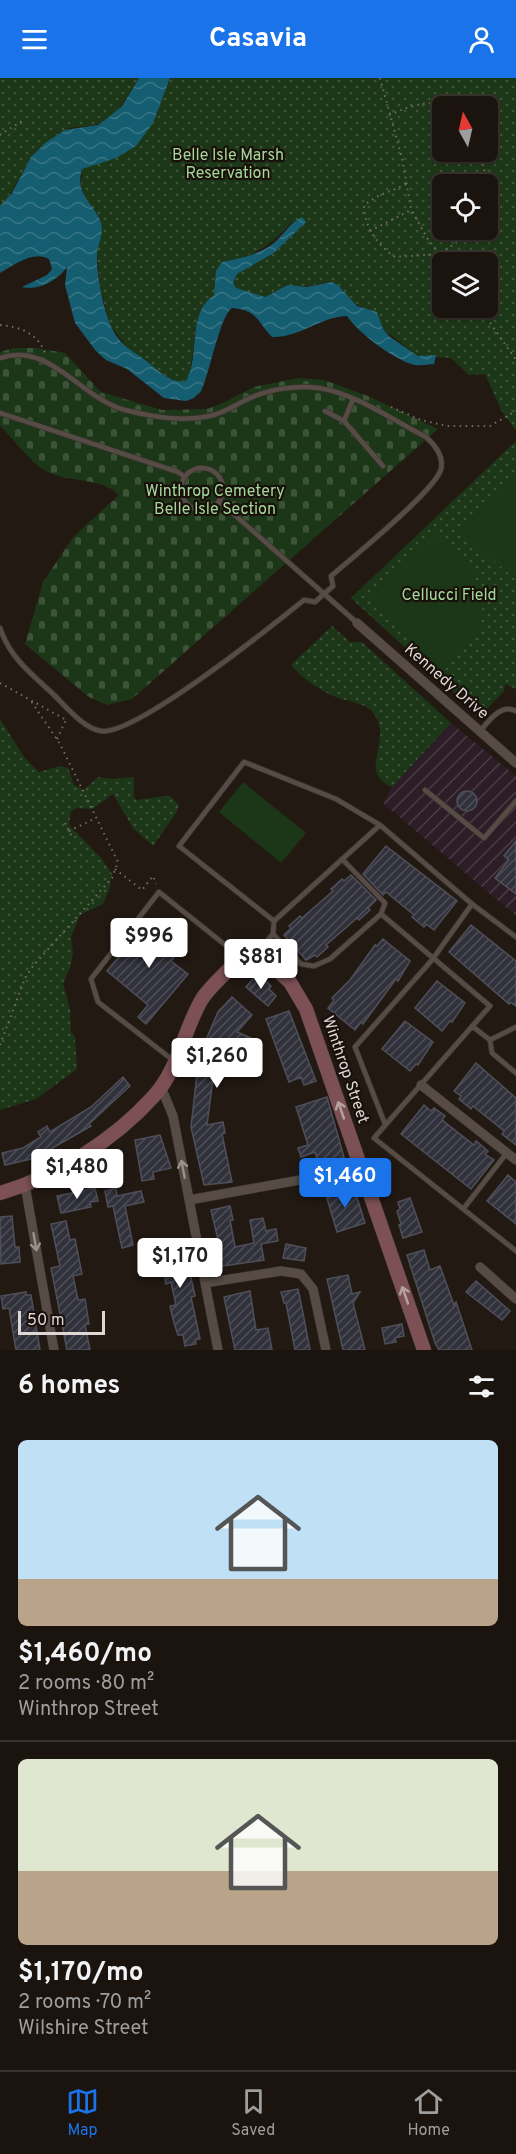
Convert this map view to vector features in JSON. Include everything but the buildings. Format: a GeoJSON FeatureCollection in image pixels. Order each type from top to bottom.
{"type":"FeatureCollection","features":[{"type":"Feature","properties":{"kind":"street","name":"Kennedy Drive"},"geometry":{"type":"LineString","coordinates":[[357,623],[516,763]]}},
{"type":"Feature","properties":{"kind":"street"},"geometry":{"type":"LineString","coordinates":[[0,1192],[25,1185],[103,1140],[130,1120],[161,1087],[176,1062],[203,997],[241,958],[257,954]]}},
{"type":"Feature","properties":{"kind":"street","name":"Winthrop Street"},"geometry":{"type":"LineString","coordinates":[[257,954],[267,958],[279,969],[302,1001],[424,1350]]}},
{"type":"Feature","properties":{"kind":"street"},"geometry":{"type":"LineString","coordinates":[[421,1085],[516,1160]]}},
{"type":"Feature","properties":{"kind":"street"},"geometry":{"type":"LineString","coordinates":[[161,1087],[171,1108],[218,1350]]}},
{"type":"Feature","properties":{"kind":"street"},"geometry":{"type":"LineString","coordinates":[[189,1200],[361,1169]]}},
{"type":"Feature","properties":{"kind":"street"},"geometry":{"type":"LineString","coordinates":[[25,1185],[54,1350]]}},
{"type":"Feature","properties":{"kind":"street"},"geometry":{"type":"LineString","coordinates":[[480,1267],[516,1299]]}},
{"type":"Feature","properties":{"kind":"street"},"geometry":{"type":"LineString","coordinates":[[205,1283],[281,1270],[301,1274],[313,1289],[326,1350]]}},
{"type":"Feature","properties":{"kind":"lane"},"geometry":{"type":"LineString","coordinates":[[0,358],[24,355],[46,361],[93,397],[123,410],[181,420],[212,415],[249,398],[287,388],[319,388],[353,399],[426,437],[439,453],[441,470],[437,479],[392,523],[331,576],[333,586],[315,602],[304,600],[240,652],[128,724],[104,731],[95,729],[15,658],[0,628]]}},
{"type":"Feature","properties":{"kind":"lane"},"geometry":{"type":"LineString","coordinates":[[344,421],[353,399]]}},
{"type":"Feature","properties":{"kind":"lane"},"geometry":{"type":"LineString","coordinates":[[325,411],[344,421],[383,466]]}},
{"type":"Feature","properties":{"kind":"lane"},"geometry":{"type":"LineString","coordinates":[[0,413],[178,472],[185,477]]}},
{"type":"Feature","properties":{"kind":"lane"},"geometry":{"type":"LineString","coordinates":[[202,468],[214,472],[223,489],[219,501],[202,510],[190,505],[181,489],[185,477],[190,472],[202,468]]}},
{"type":"Feature","properties":{"kind":"lane"},"geometry":{"type":"LineString","coordinates":[[219,501],[357,623]]}},
{"type":"Feature","properties":{"kind":"lane"},"geometry":{"type":"LineString","coordinates":[[479,731],[500,711],[507,708],[516,711]]}},
{"type":"Feature","properties":{"kind":"lane"},"geometry":{"type":"LineString","coordinates":[[274,921],[179,846],[244,762],[336,799],[380,825],[472,904],[516,937]]}},
{"type":"Feature","properties":{"kind":"lane"},"geometry":{"type":"LineString","coordinates":[[425,790],[484,838],[516,801]]}},
{"type":"Feature","properties":{"kind":"lane"},"geometry":{"type":"LineString","coordinates":[[257,954],[273,934],[274,921],[380,825]]}},
{"type":"Feature","properties":{"kind":"lane"},"geometry":{"type":"LineString","coordinates":[[273,934],[301,964],[315,966],[330,959],[381,915],[385,903],[342,859]]}},
{"type":"Feature","properties":{"kind":"lane"},"geometry":{"type":"LineString","coordinates":[[176,1062],[98,1002],[91,979],[159,892],[241,958]]}},
{"type":"Feature","properties":{"kind":"lane"},"geometry":{"type":"LineString","coordinates":[[385,1124],[355,1047],[432,960],[472,904]]}},
{"type":"Feature","properties":{"kind":"lane"},"geometry":{"type":"LineString","coordinates":[[381,915],[432,960],[490,1006],[374,1137],[516,1251]]}},
{"type":"Feature","properties":{"kind":"lane"},"geometry":{"type":"LineString","coordinates":[[472,1026],[490,1040],[492,1053],[516,1073]]}},
{"type":"Feature","properties":{"kind":"lane"},"geometry":{"type":"LineString","coordinates":[[490,1040],[516,1027]]}},
{"type":"Feature","properties":{"kind":"lane"},"geometry":{"type":"LineString","coordinates":[[464,1208],[507,1153]]}},
{"type":"Feature","properties":{"kind":"path"},"geometry":{"type":"LineString","coordinates":[[380,78],[402,158],[411,209],[427,238],[438,252]]}},
{"type":"Feature","properties":{"kind":"path"},"geometry":{"type":"LineString","coordinates":[[389,115],[412,105],[432,103]]}},
{"type":"Feature","properties":{"kind":"path"},"geometry":{"type":"LineString","coordinates":[[0,135],[25,119]]}},
{"type":"Feature","properties":{"kind":"path"},"geometry":{"type":"LineString","coordinates":[[406,184],[392,192],[373,197],[363,206],[370,231],[386,252],[395,257],[432,255]]}},
{"type":"Feature","properties":{"kind":"path"},"geometry":{"type":"LineString","coordinates":[[370,231],[411,209]]}},
{"type":"Feature","properties":{"kind":"path"},"geometry":{"type":"LineString","coordinates":[[443,252],[460,240]]}},
{"type":"Feature","properties":{"kind":"path"},"geometry":{"type":"LineString","coordinates":[[487,318],[516,360]]}},
{"type":"Feature","properties":{"kind":"path"},"geometry":{"type":"LineString","coordinates":[[0,325],[19,328],[35,337],[42,346],[46,361]]}},
{"type":"Feature","properties":{"kind":"path"},"geometry":{"type":"LineString","coordinates":[[382,404],[422,420],[447,426],[492,425],[516,411]]}},
{"type":"Feature","properties":{"kind":"path"},"geometry":{"type":"LineString","coordinates":[[0,683],[66,720],[73,722],[79,717]]}},
{"type":"Feature","properties":{"kind":"path"},"geometry":{"type":"LineString","coordinates":[[0,1045],[25,978],[112,878],[118,862],[61,747],[31,701]]}},
{"type":"Feature","properties":{"kind":"path"},"geometry":{"type":"LineString","coordinates":[[57,740],[66,720]]}},
{"type":"Feature","properties":{"kind":"path"},"geometry":{"type":"LineString","coordinates":[[69,831],[96,818]]}},
{"type":"Feature","properties":{"kind":"path"},"geometry":{"type":"LineString","coordinates":[[66,823],[73,839]]}},
{"type":"Feature","properties":{"kind":"path"},"geometry":{"type":"LineString","coordinates":[[115,869],[142,890],[153,876]]}},
{"type":"Feature","properties":{"kind":"shaded area"},"geometry":{"type":"Polygon","coordinates":[[[451,723],[516,776],[516,916],[383,803],[392,787],[451,723]]]}},
{"type":"Feature","properties":{"kind":"green space"},"geometry":{"type":"Polygon","coordinates":[[[0,78],[139,78],[123,103],[108,119],[97,125],[65,130],[38,149],[7,199],[0,206],[0,78]]]}},
{"type":"Feature","properties":{"kind":"green space","name":"Belle Isle Marsh Reservation"},"geometry":{"type":"Polygon","coordinates":[[[170,78],[516,78],[516,431],[501,410],[485,374],[469,375],[451,358],[418,356],[383,329],[373,310],[359,306],[338,285],[332,282],[275,291],[265,297],[236,289],[233,283],[237,274],[274,253],[298,230],[292,222],[261,249],[244,257],[222,262],[214,295],[200,312],[190,371],[186,381],[180,382],[165,376],[126,346],[110,325],[100,287],[97,254],[99,217],[85,199],[81,185],[82,169],[118,156],[135,145],[149,126],[170,78]]]}},
{"type":"Feature","properties":{"kind":"green space","name":"Winthrop Cemetery Belle Isle Section"},"geometry":{"type":"Polygon","coordinates":[[[14,348],[36,348],[65,353],[101,392],[162,410],[207,409],[254,387],[298,378],[324,380],[368,396],[438,429],[132,699],[107,705],[89,697],[25,644],[43,582],[74,536],[119,495],[104,485],[66,478],[41,468],[0,426],[0,352],[14,348]]]}},
{"type":"Feature","properties":{"kind":"green space","name":"Cellucci Field"},"geometry":{"type":"Polygon","coordinates":[[[516,441],[516,689],[505,684],[504,691],[480,716],[351,598],[516,441]]]}},
{"type":"Feature","properties":{"kind":"green space"},"geometry":{"type":"Polygon","coordinates":[[[516,471],[516,580],[462,532],[516,471]]]}},
{"type":"Feature","properties":{"kind":"green space"},"geometry":{"type":"Polygon","coordinates":[[[437,534],[458,553],[467,565],[480,591],[482,605],[481,619],[473,638],[459,652],[438,666],[375,607],[374,595],[437,534]]]}},
{"type":"Feature","properties":{"kind":"green space"},"geometry":{"type":"Polygon","coordinates":[[[332,626],[350,642],[362,642],[451,723],[392,787],[382,781],[377,773],[379,724],[371,710],[323,691],[291,665],[332,626]]]}},
{"type":"Feature","properties":{"kind":"green space"},"geometry":{"type":"Polygon","coordinates":[[[0,719],[24,757],[39,772],[60,766],[68,768],[74,785],[84,790],[98,777],[113,779],[134,777],[136,800],[170,796],[179,805],[153,846],[133,828],[113,794],[92,809],[77,808],[71,811],[69,825],[102,859],[112,874],[103,904],[80,915],[71,937],[73,954],[63,983],[70,1009],[71,1032],[75,1037],[77,1069],[36,1099],[0,1110],[0,719]]]}},
{"type":"Feature","properties":{"kind":"green space"},"geometry":{"type":"Polygon","coordinates":[[[243,782],[306,833],[281,863],[219,812],[243,782]]]}},
{"type":"Feature","properties":{"kind":"water"},"geometry":{"type":"Polygon","coordinates":[[[139,78],[170,78],[153,123],[136,146],[116,158],[82,169],[80,178],[83,193],[102,227],[97,254],[100,286],[109,321],[121,342],[166,377],[176,381],[186,381],[193,360],[200,313],[205,303],[214,295],[216,271],[222,262],[263,250],[302,217],[306,222],[274,253],[237,274],[233,283],[236,288],[265,297],[288,285],[306,287],[332,282],[338,285],[357,306],[377,312],[383,329],[390,337],[418,356],[436,355],[434,364],[415,365],[398,358],[368,338],[347,316],[329,319],[292,334],[272,337],[252,314],[232,308],[223,322],[201,391],[194,398],[186,401],[164,398],[127,369],[106,360],[96,351],[75,323],[65,285],[67,267],[53,280],[41,286],[28,288],[22,287],[47,275],[52,269],[49,259],[30,257],[0,273],[0,206],[12,193],[31,157],[45,143],[65,130],[98,125],[109,117],[122,106],[139,78]]]}}]}
